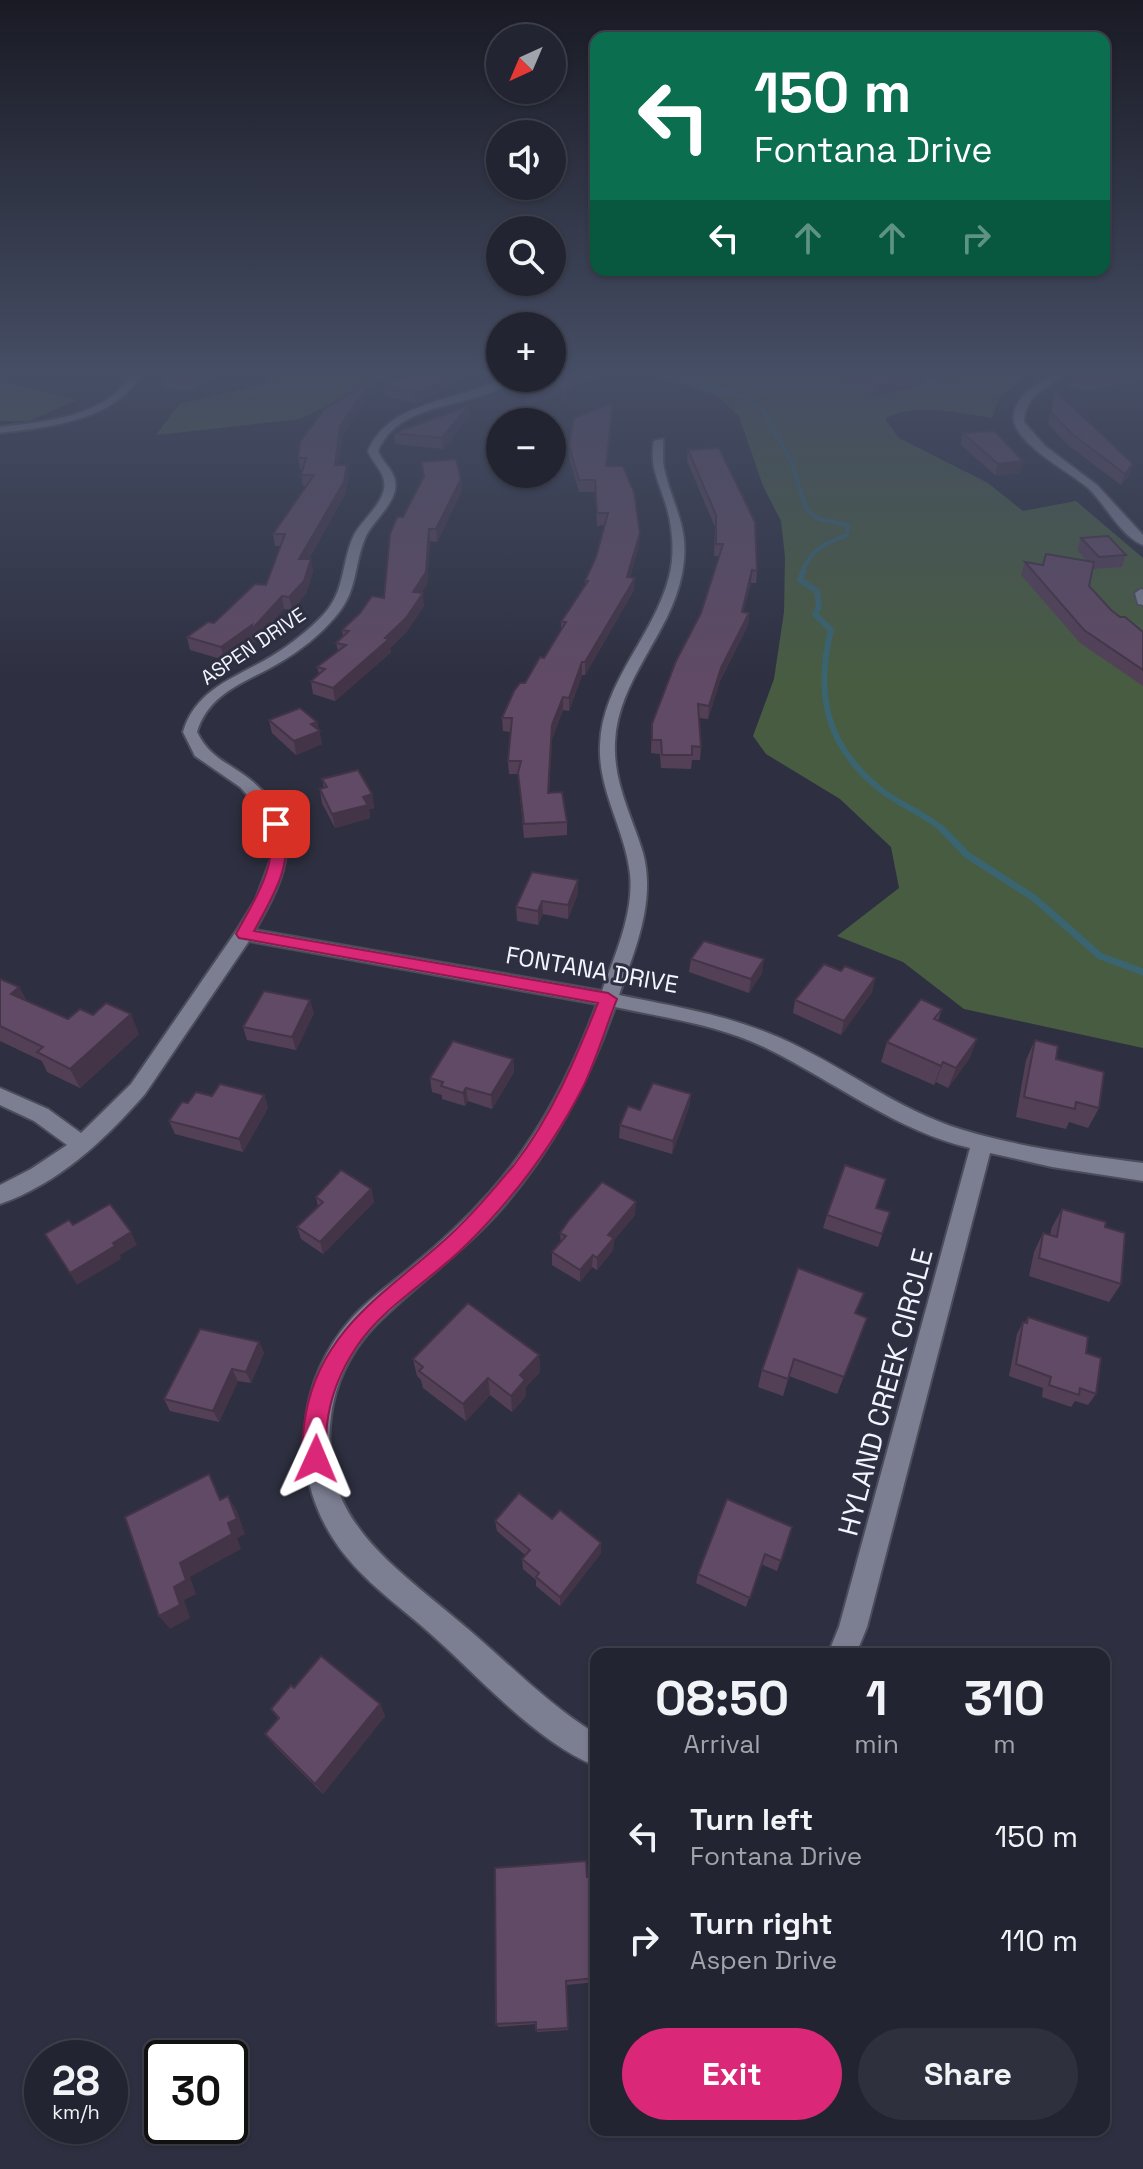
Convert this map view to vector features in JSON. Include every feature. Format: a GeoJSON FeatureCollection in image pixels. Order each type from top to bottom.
{"type":"FeatureCollection","features":[{"type":"Feature","properties":{"kind":"street","name":"ASPEN DRIVE"},"geometry":{"type":"LineString","coordinates":[[0,1195],[42,1173],[82,1145],[138,1089],[244,934],[274,878],[279,859],[278,832],[269,809],[259,796],[200,753],[190,732],[192,721],[198,710],[221,689],[278,658],[311,633],[343,596],[353,574],[357,542],[389,489],[388,476]]}},
{"type":"Feature","properties":{"kind":"street"},"geometry":{"type":"LineString","coordinates":[[590,1747],[547,1717],[374,1564],[342,1530],[326,1499],[316,1459],[315,1428],[320,1398],[332,1367],[351,1336],[491,1207],[550,1128],[575,1084],[608,999],[640,901],[642,883],[636,852],[611,793],[607,760],[608,728],[619,696],[670,591],[679,550],[673,509],[659,476]]}},
{"type":"Feature","properties":{"kind":"street"},"geometry":{"type":"LineString","coordinates":[[1079,476],[1092,486],[1143,541]]}},
{"type":"Feature","properties":{"kind":"street","name":"FONTANA DRIVE"},"geometry":{"type":"LineString","coordinates":[[244,934],[691,1015],[744,1031],[805,1060],[894,1110],[982,1144],[1085,1165],[1143,1172]]}},
{"type":"Feature","properties":{"kind":"street"},"geometry":{"type":"LineString","coordinates":[[0,1096],[41,1115],[82,1145]]}},
{"type":"Feature","properties":{"kind":"street","name":"HYLAND CREEK CIRCLE"},"geometry":{"type":"LineString","coordinates":[[844,1648],[853,1627],[982,1144]]}},
{"type":"Feature","properties":{"kind":"green space"},"geometry":{"type":"Polygon","coordinates":[[[760,476],[975,476],[1023,511],[1076,501],[1143,558],[1143,1048],[964,1009],[903,962],[837,936],[899,888],[891,847],[840,799],[766,754],[753,736],[774,679],[784,612],[785,557],[781,521],[760,476]]]}},
{"type":"Feature","properties":{"kind":"building"},"geometry":{"type":"Polygon","coordinates":[[[313,476],[345,476],[299,559],[311,559],[304,581],[289,597],[282,596],[250,631],[252,625],[221,647],[187,637],[208,622],[214,623],[255,584],[266,585],[285,534],[273,534],[313,476]]]}},
{"type":"Feature","properties":{"kind":"building"},"geometry":{"type":"Polygon","coordinates":[[[424,476],[460,476],[436,529],[429,529],[426,572],[413,592],[423,593],[406,618],[385,638],[389,639],[333,688],[311,681],[325,669],[317,667],[346,645],[336,643],[349,631],[342,630],[372,596],[384,598],[390,534],[397,517],[403,517],[424,476]]]}},
{"type":"Feature","properties":{"kind":"building"},"geometry":{"type":"Polygon","coordinates":[[[578,476],[627,476],[634,492],[640,533],[627,577],[635,578],[585,662],[582,662],[569,698],[563,697],[552,725],[548,793],[562,792],[567,822],[524,824],[518,773],[521,761],[508,761],[512,718],[502,718],[514,691],[520,683],[525,683],[540,657],[544,658],[566,622],[561,622],[588,581],[585,581],[596,557],[608,513],[597,513],[595,480],[579,480],[578,476]]]}},
{"type":"Feature","properties":{"kind":"building"},"geometry":{"type":"Polygon","coordinates":[[[699,476],[733,476],[755,522],[757,571],[752,570],[742,612],[749,613],[721,668],[709,706],[698,704],[701,747],[692,746],[692,755],[662,755],[661,740],[652,740],[652,724],[676,661],[701,613],[723,544],[716,544],[716,515],[699,476]]]}},
{"type":"Feature","properties":{"kind":"building"},"geometry":{"type":"Polygon","coordinates":[[[1108,536],[1126,555],[1099,557],[1081,538],[1108,536]]]}},
{"type":"Feature","properties":{"kind":"building"},"geometry":{"type":"Polygon","coordinates":[[[1046,554],[1094,562],[1089,586],[1111,610],[1143,632],[1143,670],[1084,630],[1025,562],[1043,565],[1046,554]]]}},
{"type":"Feature","properties":{"kind":"building"},"geometry":{"type":"Polygon","coordinates":[[[300,708],[317,722],[311,724],[320,731],[294,741],[269,720],[300,708]]]}},
{"type":"Feature","properties":{"kind":"building"},"geometry":{"type":"Polygon","coordinates":[[[358,770],[372,794],[363,797],[368,805],[332,814],[320,789],[327,787],[322,779],[358,770]]]}},
{"type":"Feature","properties":{"kind":"building"},"geometry":{"type":"Polygon","coordinates":[[[532,872],[578,880],[568,905],[542,901],[538,911],[516,907],[532,872]]]}},
{"type":"Feature","properties":{"kind":"building"},"geometry":{"type":"Polygon","coordinates":[[[704,941],[764,959],[751,979],[691,959],[704,941]]]}},
{"type":"Feature","properties":{"kind":"building"},"geometry":{"type":"Polygon","coordinates":[[[824,964],[841,971],[845,966],[875,978],[844,1021],[795,1000],[824,964]]]}},
{"type":"Feature","properties":{"kind":"building"},"geometry":{"type":"Polygon","coordinates":[[[0,979],[19,987],[11,994],[68,1019],[80,1009],[93,1015],[106,1003],[131,1014],[70,1069],[37,1052],[43,1047],[0,1026],[0,979]]]}},
{"type":"Feature","properties":{"kind":"building"},"geometry":{"type":"Polygon","coordinates":[[[264,991],[310,1000],[292,1037],[243,1027],[264,991]]]}},
{"type":"Feature","properties":{"kind":"building"},"geometry":{"type":"Polygon","coordinates":[[[921,999],[942,1009],[934,1019],[977,1039],[956,1068],[943,1062],[941,1066],[887,1042],[921,999]]]}},
{"type":"Feature","properties":{"kind":"building"},"geometry":{"type":"Polygon","coordinates":[[[1035,1040],[1058,1046],[1056,1059],[1104,1072],[1099,1108],[1076,1102],[1075,1109],[1024,1097],[1035,1040]]]}},
{"type":"Feature","properties":{"kind":"building"},"geometry":{"type":"Polygon","coordinates":[[[453,1041],[513,1059],[491,1095],[466,1088],[463,1093],[441,1086],[443,1082],[430,1078],[453,1041]]]}},
{"type":"Feature","properties":{"kind":"building"},"geometry":{"type":"Polygon","coordinates":[[[653,1083],[691,1094],[673,1141],[620,1125],[628,1106],[640,1110],[653,1083]]]}},
{"type":"Feature","properties":{"kind":"building"},"geometry":{"type":"Polygon","coordinates":[[[220,1084],[264,1095],[239,1139],[169,1121],[182,1102],[188,1103],[196,1092],[212,1096],[220,1084]]]}},
{"type":"Feature","properties":{"kind":"building"},"geometry":{"type":"Polygon","coordinates":[[[845,1165],[886,1179],[876,1208],[890,1212],[882,1234],[827,1215],[845,1165]]]}},
{"type":"Feature","properties":{"kind":"building"},"geometry":{"type":"Polygon","coordinates":[[[341,1170],[371,1189],[320,1242],[297,1227],[323,1202],[316,1197],[341,1170]]]}},
{"type":"Feature","properties":{"kind":"building"},"geometry":{"type":"Polygon","coordinates":[[[602,1182],[636,1202],[608,1235],[614,1238],[597,1258],[593,1255],[580,1270],[552,1252],[566,1236],[560,1233],[569,1220],[602,1182]]]}},
{"type":"Feature","properties":{"kind":"building"},"geometry":{"type":"Polygon","coordinates":[[[110,1204],[131,1232],[113,1243],[115,1246],[70,1273],[45,1234],[69,1220],[73,1225],[110,1204]]]}},
{"type":"Feature","properties":{"kind":"building"},"geometry":{"type":"Polygon","coordinates":[[[1062,1209],[1106,1222],[1105,1227],[1125,1233],[1121,1284],[1039,1258],[1043,1233],[1057,1237],[1062,1209]]]}},
{"type":"Feature","properties":{"kind":"building"},"geometry":{"type":"Polygon","coordinates":[[[798,1268],[864,1293],[855,1313],[867,1318],[844,1377],[794,1359],[788,1379],[762,1370],[798,1268]]]}},
{"type":"Feature","properties":{"kind":"building"},"geometry":{"type":"Polygon","coordinates":[[[468,1303],[539,1355],[520,1375],[525,1380],[511,1396],[488,1378],[463,1404],[419,1371],[423,1367],[413,1359],[468,1303]]]}},
{"type":"Feature","properties":{"kind":"building"},"geometry":{"type":"Polygon","coordinates":[[[1028,1317],[1088,1337],[1086,1353],[1101,1358],[1096,1394],[1080,1388],[1079,1395],[1049,1385],[1051,1377],[1016,1364],[1023,1322],[1027,1323],[1028,1317]]]}},
{"type":"Feature","properties":{"kind":"building"},"geometry":{"type":"Polygon","coordinates":[[[200,1329],[259,1342],[246,1372],[232,1369],[213,1411],[164,1399],[200,1329]]]}},
{"type":"Feature","properties":{"kind":"building"},"geometry":{"type":"Polygon","coordinates":[[[209,1474],[220,1500],[228,1496],[237,1519],[228,1523],[232,1534],[180,1563],[186,1580],[174,1587],[180,1605],[159,1616],[125,1517],[209,1474]]]}},
{"type":"Feature","properties":{"kind":"building"},"geometry":{"type":"Polygon","coordinates":[[[519,1493],[552,1519],[560,1510],[601,1543],[560,1597],[536,1577],[539,1573],[522,1559],[530,1550],[495,1521],[519,1493]]]}},
{"type":"Feature","properties":{"kind":"building"},"geometry":{"type":"Polygon","coordinates":[[[727,1499],[792,1527],[781,1561],[765,1554],[750,1598],[698,1574],[727,1499]]]}},
{"type":"Feature","properties":{"kind":"building"},"geometry":{"type":"Polygon","coordinates":[[[321,1656],[380,1704],[315,1784],[265,1734],[279,1718],[271,1709],[321,1656]]]}},
{"type":"Feature","properties":{"kind":"building"},"geometry":{"type":"Polygon","coordinates":[[[586,1861],[587,1877],[590,1877],[590,1979],[566,1981],[568,2028],[536,2030],[536,2022],[496,2024],[495,1868],[586,1861]]]}},
{"type":"Feature","properties":{"kind":"waterway"},"geometry":{"type":"LineString","coordinates":[[796,476],[806,508],[818,519],[848,525],[847,535],[819,548],[809,558],[802,573]]}},
{"type":"Feature","properties":{"kind":"waterway"},"geometry":{"type":"LineString","coordinates":[[803,571],[800,580],[817,591],[819,607],[815,614],[831,630],[824,676],[825,698],[837,737],[862,773],[881,790],[943,830]]}},
{"type":"Feature","properties":{"kind":"waterway"},"geometry":{"type":"LineString","coordinates":[[943,830],[967,855],[1034,898],[1100,956],[1143,972]]}},
{"type":"Feature","properties":{"kind":"route"},"geometry":{"type":"LineString","coordinates":[[276,824],[280,840],[274,878],[244,934],[608,999],[575,1084],[523,1167],[491,1207],[455,1243],[380,1306],[351,1336],[332,1367],[320,1398],[315,1428],[316,1459]]}}]}
